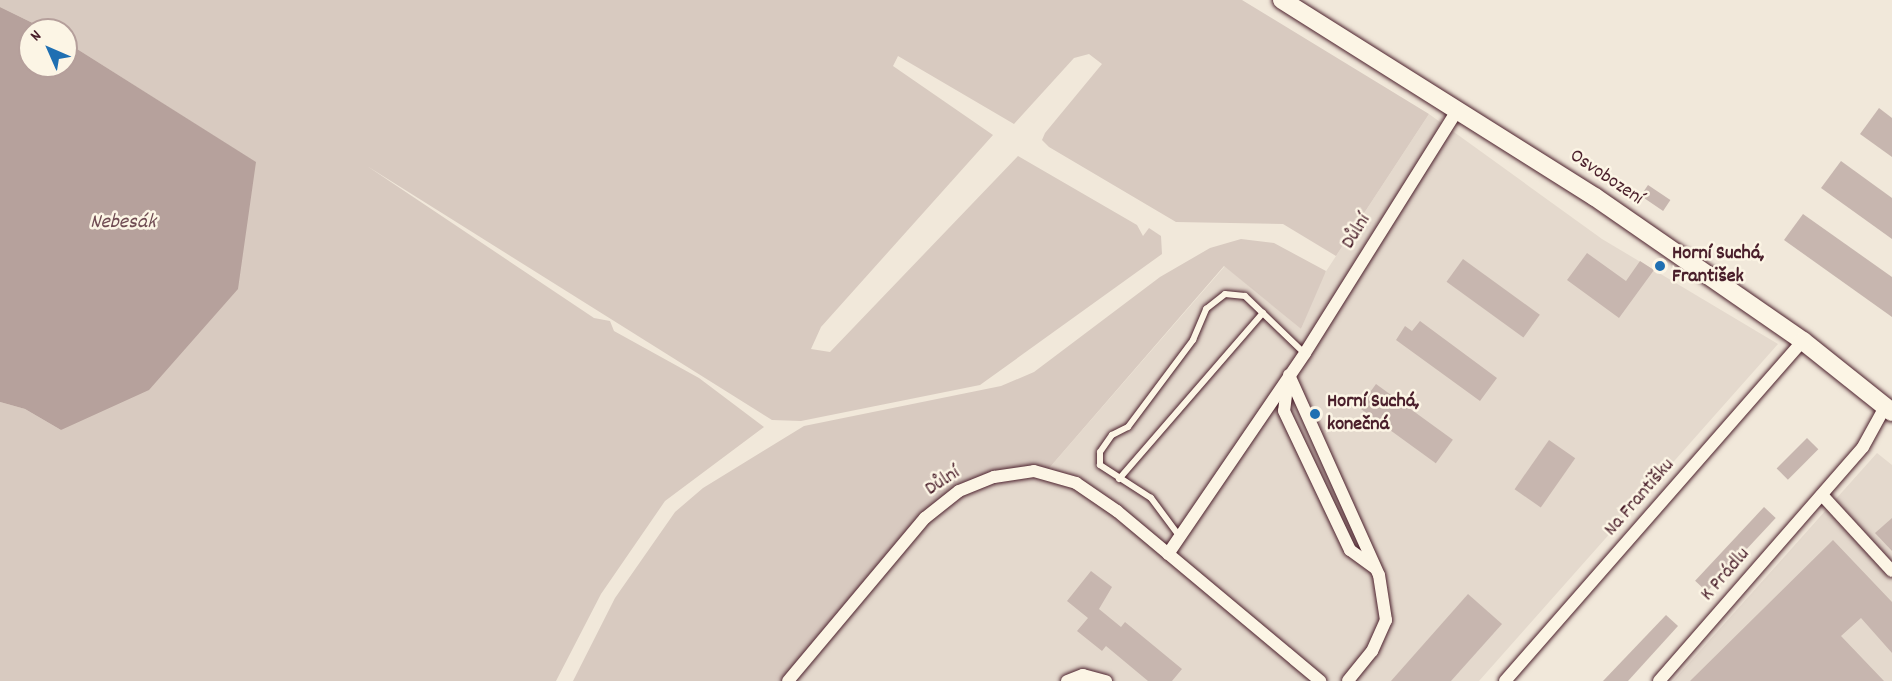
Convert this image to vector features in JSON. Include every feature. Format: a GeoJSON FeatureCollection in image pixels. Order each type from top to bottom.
{"type":"FeatureCollection","features":[{"type":"Feature","properties":{"kind":"main road","name":"Osvobození"},"geometry":{"type":"LineString","coordinates":[[1282,0],[1458,109],[1803,341],[1889,410]]}},
{"type":"Feature","properties":{"kind":"street","name":"Důlní"},"geometry":{"type":"LineString","coordinates":[[1168,554],[1305,353],[1458,109]]}},
{"type":"Feature","properties":{"kind":"street","name":"Na Františku"},"geometry":{"type":"LineString","coordinates":[[1505,681],[1803,341]]}},
{"type":"Feature","properties":{"kind":"street"},"geometry":{"type":"LineString","coordinates":[[1289,375],[1284,411],[1350,550],[1376,569]]}},
{"type":"Feature","properties":{"kind":"street"},"geometry":{"type":"LineString","coordinates":[[1289,375],[1376,569],[1381,587],[1386,620],[1372,651],[1348,681]]}},
{"type":"Feature","properties":{"kind":"street","name":"K Prádlu"},"geometry":{"type":"LineString","coordinates":[[1659,681],[1863,447],[1889,410]]}},
{"type":"Feature","properties":{"kind":"street","name":"Důlní"},"geometry":{"type":"LineString","coordinates":[[788,681],[925,518],[959,491],[994,477],[1034,471],[1076,483],[1168,554],[1320,681]]}},
{"type":"Feature","properties":{"kind":"street"},"geometry":{"type":"LineString","coordinates":[[1822,495],[1892,571]]}},
{"type":"Feature","properties":{"kind":"street"},"geometry":{"type":"LineString","coordinates":[[1067,681],[1083,675],[1106,681]]}},
{"type":"Feature","properties":{"kind":"lane"},"geometry":{"type":"LineString","coordinates":[[1180,537],[1151,498],[1100,465],[1100,452],[1112,435],[1128,427],[1193,340],[1206,309],[1225,294],[1245,296],[1305,353]]}},
{"type":"Feature","properties":{"kind":"lane"},"geometry":{"type":"LineString","coordinates":[[1119,479],[1263,313]]}},
{"type":"Feature","properties":{"kind":"shaded area"},"geometry":{"type":"Polygon","coordinates":[[[0,0],[1242,0],[1429,114],[1336,256],[1283,224],[1176,222],[1049,147],[1042,140],[1045,133],[1102,64],[1089,54],[1074,58],[1014,124],[898,56],[893,66],[993,135],[821,327],[811,349],[830,352],[1018,156],[1137,225],[1143,236],[1149,228],[1161,236],[1162,254],[980,385],[801,421],[772,420],[367,166],[594,318],[610,321],[614,331],[699,378],[764,427],[665,501],[601,594],[556,681],[0,681],[0,402],[25,409],[61,430],[255,162],[78,50],[78,18],[22,18],[0,7],[0,0]]]}},
{"type":"Feature","properties":{"kind":"shaded area"},"geometry":{"type":"Polygon","coordinates":[[[1429,114],[1602,239],[1778,344],[1479,681],[788,681],[925,518],[994,477],[1044,474],[1225,266],[1301,329],[1321,279],[1429,114]]]}},
{"type":"Feature","properties":{"kind":"shaded area"},"geometry":{"type":"Polygon","coordinates":[[[1241,239],[1274,243],[1326,271],[1301,329],[1224,266],[1044,474],[994,477],[925,518],[788,681],[573,681],[615,598],[675,512],[703,488],[804,426],[1001,386],[1034,372],[1160,277],[1210,248],[1241,239]]]}},
{"type":"Feature","properties":{"kind":"shaded area"},"geometry":{"type":"Polygon","coordinates":[[[1877,453],[1892,465],[1892,681],[1673,681],[1877,453]]]}},
{"type":"Feature","properties":{"kind":"water","name":"Nebesák"},"geometry":{"type":"Polygon","coordinates":[[[0,7],[22,18],[18,18],[18,78],[78,78],[78,50],[256,162],[238,289],[149,390],[61,430],[25,409],[0,402],[0,7]]]}},
{"type":"Feature","properties":{"kind":"building"},"geometry":{"type":"Polygon","coordinates":[[[1879,108],[1892,118],[1892,157],[1860,134],[1879,108]]]}},
{"type":"Feature","properties":{"kind":"building"},"geometry":{"type":"Polygon","coordinates":[[[1841,161],[1892,198],[1892,239],[1821,188],[1841,161]]]}},
{"type":"Feature","properties":{"kind":"building"},"geometry":{"type":"Polygon","coordinates":[[[1648,185],[1670,200],[1663,211],[1641,196],[1648,185]]]}},
{"type":"Feature","properties":{"kind":"building"},"geometry":{"type":"Polygon","coordinates":[[[1803,214],[1892,277],[1892,317],[1784,240],[1803,214]]]}},
{"type":"Feature","properties":{"kind":"building"},"geometry":{"type":"Polygon","coordinates":[[[1587,253],[1626,281],[1640,261],[1654,270],[1619,318],[1567,280],[1587,253]]]}},
{"type":"Feature","properties":{"kind":"building"},"geometry":{"type":"Polygon","coordinates":[[[1463,259],[1540,315],[1523,337],[1447,282],[1463,259]]]}},
{"type":"Feature","properties":{"kind":"building"},"geometry":{"type":"Polygon","coordinates":[[[1420,321],[1497,378],[1480,401],[1396,340],[1405,326],[1412,331],[1420,321]]]}},
{"type":"Feature","properties":{"kind":"building"},"geometry":{"type":"Polygon","coordinates":[[[1376,384],[1453,440],[1436,463],[1359,407],[1376,384]]]}},
{"type":"Feature","properties":{"kind":"building"},"geometry":{"type":"Polygon","coordinates":[[[1807,438],[1818,449],[1788,480],[1777,468],[1807,438]]]}},
{"type":"Feature","properties":{"kind":"building"},"geometry":{"type":"Polygon","coordinates":[[[1549,440],[1575,458],[1541,508],[1515,489],[1549,440]]]}},
{"type":"Feature","properties":{"kind":"building"},"geometry":{"type":"Polygon","coordinates":[[[1764,507],[1776,518],[1707,592],[1695,581],[1764,507]]]}},
{"type":"Feature","properties":{"kind":"building"},"geometry":{"type":"Polygon","coordinates":[[[1892,518],[1892,551],[1875,533],[1892,518]]]}},
{"type":"Feature","properties":{"kind":"building"},"geometry":{"type":"Polygon","coordinates":[[[1833,540],[1892,602],[1892,653],[1861,618],[1841,636],[1884,681],[1690,681],[1833,540]]]}},
{"type":"Feature","properties":{"kind":"building"},"geometry":{"type":"Polygon","coordinates":[[[1091,571],[1112,587],[1099,609],[1121,627],[1125,622],[1182,669],[1172,681],[1148,681],[1106,646],[1102,651],[1077,631],[1088,618],[1067,601],[1091,571]]]}},
{"type":"Feature","properties":{"kind":"building"},"geometry":{"type":"Polygon","coordinates":[[[1468,594],[1502,624],[1451,681],[1391,681],[1468,594]]]}},
{"type":"Feature","properties":{"kind":"building"},"geometry":{"type":"Polygon","coordinates":[[[1666,615],[1678,626],[1628,681],[1603,681],[1666,615]]]}},
{"type":"Feature","properties":{"kind":"place","name":"Horní Suchá, František"},"geometry":{"type":"Point","coordinates":[1660,266]}},
{"type":"Feature","properties":{"kind":"place","name":"Horní Suchá, konečná"},"geometry":{"type":"Point","coordinates":[1315,414]}}]}
